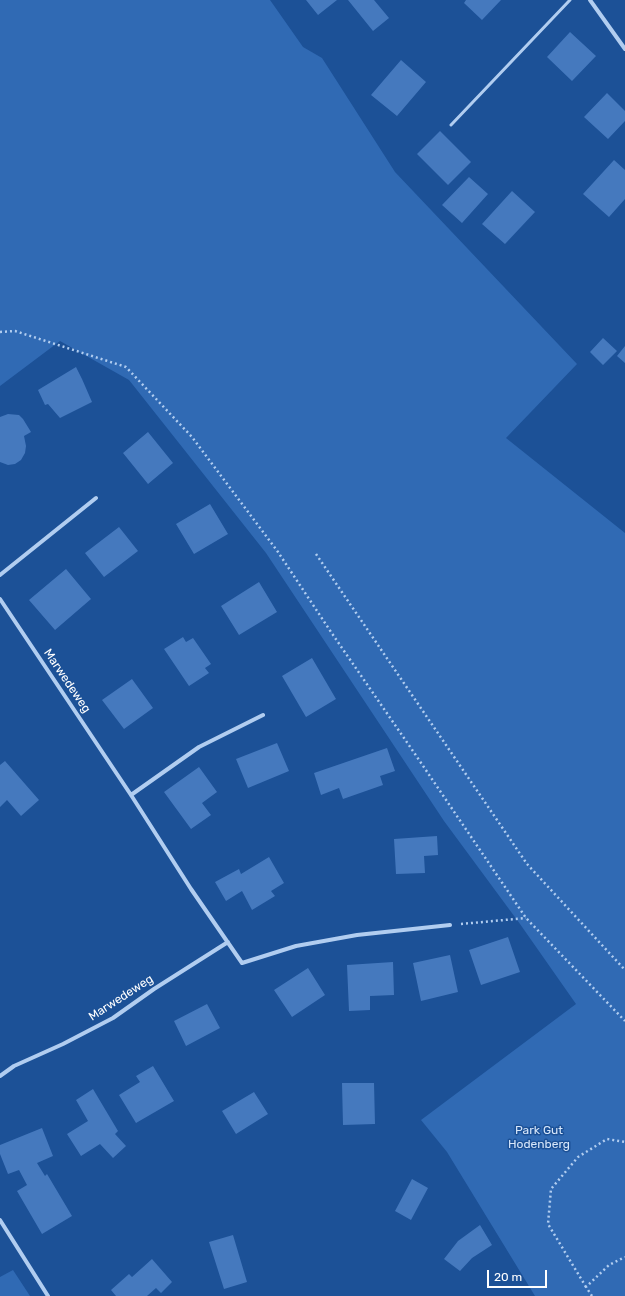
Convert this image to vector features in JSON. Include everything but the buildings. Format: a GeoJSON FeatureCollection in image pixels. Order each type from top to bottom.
{"type":"FeatureCollection","features":[{"type":"Feature","properties":{"kind":"street"},"geometry":{"type":"LineString","coordinates":[[590,0],[625,49]]}},
{"type":"Feature","properties":{"kind":"street"},"geometry":{"type":"LineString","coordinates":[[0,575],[96,498]]}},
{"type":"Feature","properties":{"kind":"street","name":"Marwedeweg"},"geometry":{"type":"LineString","coordinates":[[0,599],[131,795],[191,889],[242,963],[296,946],[357,935],[450,925]]}},
{"type":"Feature","properties":{"kind":"street"},"geometry":{"type":"LineString","coordinates":[[131,795],[199,747],[263,715]]}},
{"type":"Feature","properties":{"kind":"street","name":"Marwedeweg"},"geometry":{"type":"LineString","coordinates":[[0,1076],[14,1066],[63,1044],[113,1018],[154,989],[228,942]]}},
{"type":"Feature","properties":{"kind":"street"},"geometry":{"type":"LineString","coordinates":[[0,1220],[48,1296]]}},
{"type":"Feature","properties":{"kind":"lane"},"geometry":{"type":"LineString","coordinates":[[451,125],[570,0]]}},
{"type":"Feature","properties":{"kind":"path"},"geometry":{"type":"LineString","coordinates":[[0,332],[15,331],[126,367],[192,437],[278,552],[526,918],[625,1021]]}},
{"type":"Feature","properties":{"kind":"path"},"geometry":{"type":"LineString","coordinates":[[316,554],[527,864],[625,970]]}},
{"type":"Feature","properties":{"kind":"path"},"geometry":{"type":"LineString","coordinates":[[450,925],[526,918]]}},
{"type":"Feature","properties":{"kind":"path"},"geometry":{"type":"LineString","coordinates":[[592,1296],[548,1224],[551,1189],[578,1157],[607,1139],[625,1142]]}},
{"type":"Feature","properties":{"kind":"path"},"geometry":{"type":"LineString","coordinates":[[586,1287],[609,1265],[625,1256]]}},
{"type":"Feature","properties":{"kind":"green space","name":"Park Gut Hodenberg"},"geometry":{"type":"Polygon","coordinates":[[[0,0],[270,0],[303,47],[322,58],[395,172],[577,364],[506,438],[625,533],[625,1296],[535,1296],[447,1152],[421,1120],[576,1004],[520,924],[444,821],[266,553],[129,380],[60,341],[0,386],[0,0]]]}},
{"type":"Feature","properties":{"kind":"green space"},"geometry":{"type":"Polygon","coordinates":[[[13,1270],[30,1296],[0,1296],[0,1277],[13,1270]]]}}]}
